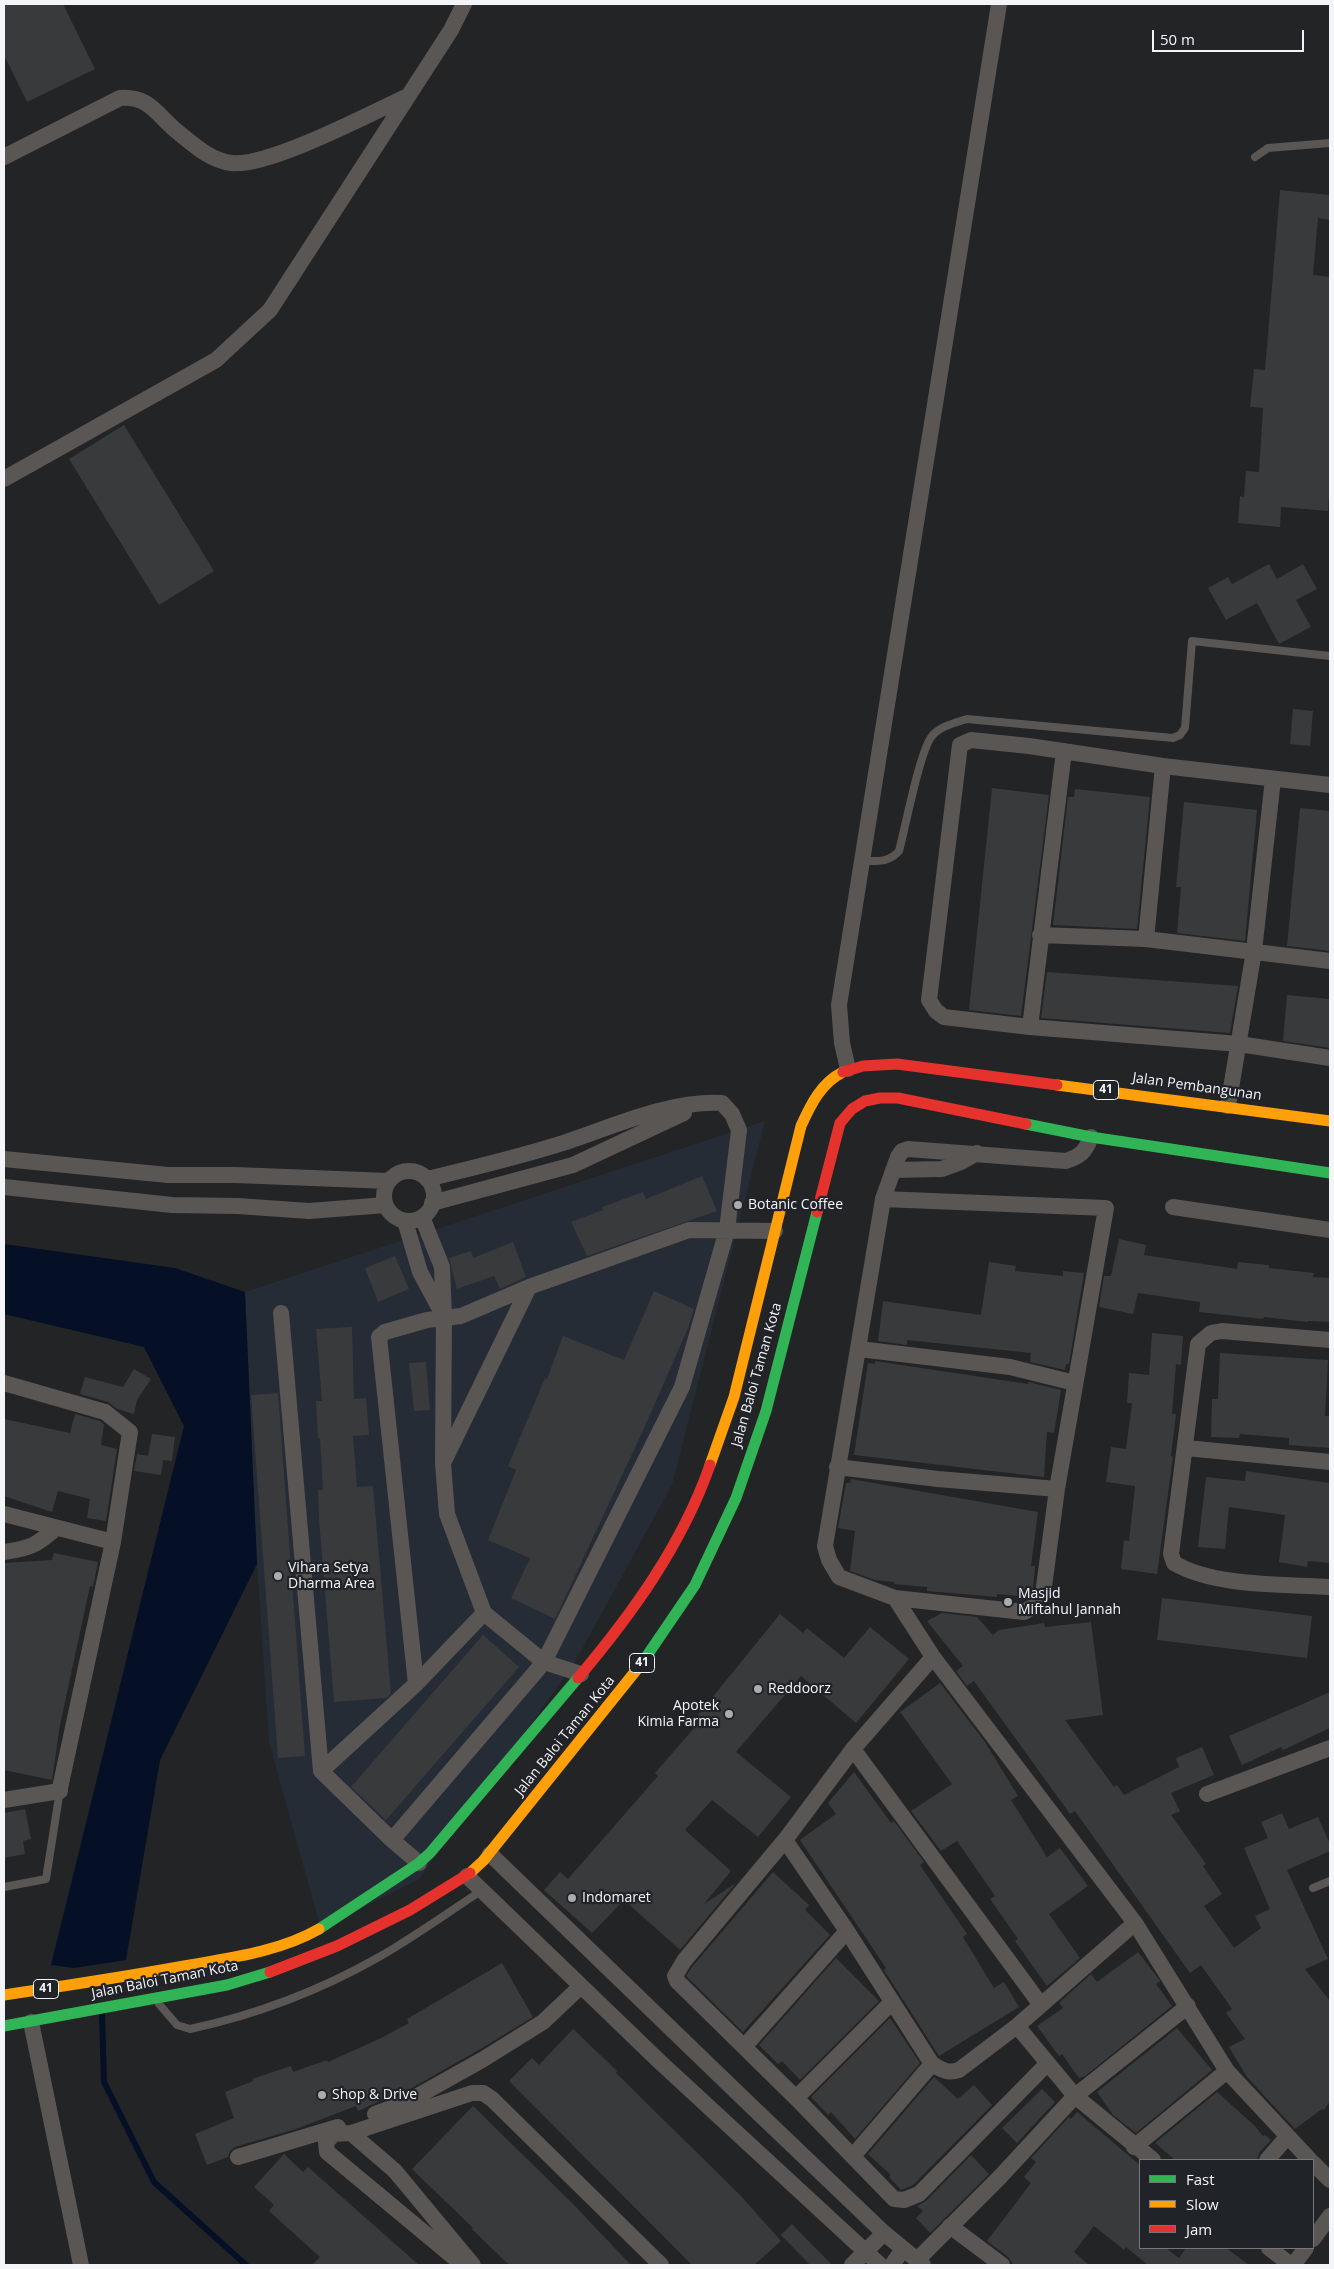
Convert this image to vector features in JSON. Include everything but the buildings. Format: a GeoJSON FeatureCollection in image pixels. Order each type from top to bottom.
{"type":"FeatureCollection","features":[{"type":"Feature","properties":{"kind":"highway","name":"Jalan Baloi Taman Kota"},"geometry":{"type":"LineString","coordinates":[[4,1995],[89,1983],[112,1977],[244,1955],[273,1947],[318,1930],[419,1863],[430,1853],[609,1641],[666,1560],[705,1479],[732,1415],[801,1126],[810,1102],[826,1083],[848,1069],[872,1063],[881,1063]]}},
{"type":"Feature","properties":{"kind":"highway","name":"Jalan Pembangunan"},"geometry":{"type":"LineString","coordinates":[[881,1063],[1228,1106],[1330,1121]]}},
{"type":"Feature","properties":{"kind":"highway","name":"Jalan Baloi Taman Kota"},"geometry":{"type":"LineString","coordinates":[[4,2026],[86,2011],[122,2002],[227,1984],[277,1970],[337,1946],[402,1914],[467,1876],[490,1854],[634,1674],[695,1585],[736,1498],[840,1123],[850,1110],[864,1100],[881,1096],[1084,1136]]}},
{"type":"Feature","properties":{"kind":"highway","name":"41"},"geometry":{"type":"LineString","coordinates":[[1084,1136],[1330,1173]]}},
{"type":"Feature","properties":{"kind":"street"},"geometry":{"type":"LineString","coordinates":[[4,479],[216,360],[270,310],[451,30],[464,4]]}},
{"type":"Feature","properties":{"kind":"street"},"geometry":{"type":"LineString","coordinates":[[848,1069],[842,1043],[839,1005],[999,4]]}},
{"type":"Feature","properties":{"kind":"street"},"geometry":{"type":"LineString","coordinates":[[4,157],[120,98],[132,97],[145,101],[176,131],[207,154],[220,161],[234,163],[256,162],[290,149],[408,96]]}},
{"type":"Feature","properties":{"kind":"street"},"geometry":{"type":"LineString","coordinates":[[1330,785],[1163,766],[1029,746],[971,740],[960,745],[929,1000],[936,1011],[944,1017],[1239,1044],[1330,1058]]}},
{"type":"Feature","properties":{"kind":"street"},"geometry":{"type":"LineString","coordinates":[[1030,1026],[1064,751]]}},
{"type":"Feature","properties":{"kind":"street"},"geometry":{"type":"LineString","coordinates":[[1146,939],[1163,766]]}},
{"type":"Feature","properties":{"kind":"street"},"geometry":{"type":"LineString","coordinates":[[1228,1106],[1254,951],[1272,779]]}},
{"type":"Feature","properties":{"kind":"street"},"geometry":{"type":"LineString","coordinates":[[1040,935],[1146,939],[1330,961]]}},
{"type":"Feature","properties":{"kind":"street"},"geometry":{"type":"LineString","coordinates":[[392,1840],[544,1662],[682,1387],[727,1230],[739,1130],[732,1114],[722,1103],[707,1102],[633,1117],[564,1142],[427,1179]]}},
{"type":"Feature","properties":{"kind":"street"},"geometry":{"type":"LineString","coordinates":[[432,1203],[573,1165],[707,1102]]}},
{"type":"Feature","properties":{"kind":"street"},"geometry":{"type":"LineString","coordinates":[[883,1198],[1106,1208],[1057,1489],[1043,1594],[1036,1605],[1024,1612],[895,1598],[839,1577],[829,1560],[825,1546],[883,1198],[898,1157],[902,1151],[908,1149],[978,1152],[1066,1160],[1078,1157],[1085,1152],[1084,1136]]}},
{"type":"Feature","properties":{"kind":"street"},"geometry":{"type":"LineString","coordinates":[[4,1159],[168,1175],[235,1175],[389,1181]]}},
{"type":"Feature","properties":{"kind":"street"},"geometry":{"type":"LineString","coordinates":[[405,1221],[422,1217],[432,1203],[433,1195],[427,1179],[412,1171],[395,1175],[389,1181],[384,1197],[390,1212],[405,1221],[420,1272],[444,1318]]}},
{"type":"Feature","properties":{"kind":"street"},"geometry":{"type":"LineString","coordinates":[[4,1187],[172,1205],[238,1206],[309,1211],[386,1205]]}},
{"type":"Feature","properties":{"kind":"street"},"geometry":{"type":"LineString","coordinates":[[1173,1207],[1330,1230]]}},
{"type":"Feature","properties":{"kind":"street"},"geometry":{"type":"LineString","coordinates":[[422,1217],[442,1267],[444,1318],[443,1464],[447,1514],[484,1613],[544,1662],[581,1674]]}},
{"type":"Feature","properties":{"kind":"street"},"geometry":{"type":"LineString","coordinates":[[416,1684],[379,1337],[385,1332],[444,1318],[461,1316],[529,1287],[689,1230],[775,1231]]}},
{"type":"Feature","properties":{"kind":"street"},"geometry":{"type":"LineString","coordinates":[[443,1464],[529,1287]]}},
{"type":"Feature","properties":{"kind":"street"},"geometry":{"type":"LineString","coordinates":[[280,1313],[321,1771],[392,1840],[419,1863]]}},
{"type":"Feature","properties":{"kind":"street"},"geometry":{"type":"LineString","coordinates":[[1330,1340],[1222,1331],[1211,1333],[1198,1344],[1171,1554],[1174,1562],[1196,1574],[1232,1579],[1330,1587]]}},
{"type":"Feature","properties":{"kind":"street"},"geometry":{"type":"LineString","coordinates":[[859,1349],[1010,1367],[1075,1384]]}},
{"type":"Feature","properties":{"kind":"street"},"geometry":{"type":"LineString","coordinates":[[4,1383],[105,1412],[130,1432],[113,1542],[60,1790],[4,1800]]}},
{"type":"Feature","properties":{"kind":"street"},"geometry":{"type":"LineString","coordinates":[[1186,1448],[1330,1462]]}},
{"type":"Feature","properties":{"kind":"street"},"geometry":{"type":"LineString","coordinates":[[837,1467],[938,1479],[1057,1489]]}},
{"type":"Feature","properties":{"kind":"street"},"geometry":{"type":"LineString","coordinates":[[4,1514],[113,1542]]}},
{"type":"Feature","properties":{"kind":"street"},"geometry":{"type":"LineString","coordinates":[[4,1552],[24,1549],[39,1544],[56,1528]]}},
{"type":"Feature","properties":{"kind":"street"},"geometry":{"type":"LineString","coordinates":[[895,1598],[934,1657],[1135,1923],[1227,2071],[1309,2159]]}},
{"type":"Feature","properties":{"kind":"street"},"geometry":{"type":"LineString","coordinates":[[321,1771],[416,1684],[484,1613]]}},
{"type":"Feature","properties":{"kind":"street"},"geometry":{"type":"LineString","coordinates":[[934,1657],[853,1749],[785,1840],[684,1961],[675,1976],[676,1981],[796,2098],[894,2199],[904,2200],[919,2194],[1047,2064]]}},
{"type":"Feature","properties":{"kind":"street"},"geometry":{"type":"LineString","coordinates":[[1207,1794],[1330,1748]]}},
{"type":"Feature","properties":{"kind":"street"},"geometry":{"type":"LineString","coordinates":[[853,1749],[1041,2005]]}},
{"type":"Feature","properties":{"kind":"street"},"geometry":{"type":"LineString","coordinates":[[785,1840],[847,1931],[932,2064],[950,2073],[959,2070],[1017,2026],[1135,1923]]}},
{"type":"Feature","properties":{"kind":"street"},"geometry":{"type":"LineString","coordinates":[[490,1854],[884,2232],[920,2263],[950,2226],[999,2178],[1075,2096],[1188,2006]]}},
{"type":"Feature","properties":{"kind":"street"},"geometry":{"type":"LineString","coordinates":[[467,1876],[660,2062],[880,2265]]}},
{"type":"Feature","properties":{"kind":"street"},"geometry":{"type":"LineString","coordinates":[[744,2047],[847,1931]]}},
{"type":"Feature","properties":{"kind":"street"},"geometry":{"type":"LineString","coordinates":[[238,2157],[341,2126],[407,2102],[482,2060],[543,2022],[580,1986]]}},
{"type":"Feature","properties":{"kind":"street"},"geometry":{"type":"LineString","coordinates":[[796,2098],[892,2002]]}},
{"type":"Feature","properties":{"kind":"street"},"geometry":{"type":"LineString","coordinates":[[31,2022],[81,2265]]}},
{"type":"Feature","properties":{"kind":"street"},"geometry":{"type":"LineString","coordinates":[[1017,2026],[1075,2096],[1152,2159]]}},
{"type":"Feature","properties":{"kind":"street"},"geometry":{"type":"LineString","coordinates":[[853,2156],[932,2064]]}},
{"type":"Feature","properties":{"kind":"street"},"geometry":{"type":"LineString","coordinates":[[1134,2146],[1227,2071]]}},
{"type":"Feature","properties":{"kind":"street"},"geometry":{"type":"LineString","coordinates":[[463,2265],[327,2152],[326,2142],[334,2134],[351,2133],[472,2093],[483,2093],[497,2104],[661,2265]]}},
{"type":"Feature","properties":{"kind":"street"},"geometry":{"type":"LineString","coordinates":[[351,2133],[395,2171],[473,2265]]}},
{"type":"Feature","properties":{"kind":"street"},"geometry":{"type":"LineString","coordinates":[[1268,2159],[1287,2137]]}},
{"type":"Feature","properties":{"kind":"street"},"geometry":{"type":"LineString","coordinates":[[1314,2164],[1330,2180]]}},
{"type":"Feature","properties":{"kind":"street"},"geometry":{"type":"LineString","coordinates":[[1314,2238],[1330,2216]]}},
{"type":"Feature","properties":{"kind":"street"},"geometry":{"type":"LineString","coordinates":[[950,2226],[1002,2265]]}},
{"type":"Feature","properties":{"kind":"street"},"geometry":{"type":"LineString","coordinates":[[852,2265],[884,2232]]}},
{"type":"Feature","properties":{"kind":"street"},"geometry":{"type":"LineString","coordinates":[[892,2265],[903,2249]]}},
{"type":"Feature","properties":{"kind":"street"},"geometry":{"type":"LineString","coordinates":[[1270,2249],[1292,2265],[1305,2249]]}},
{"type":"Feature","properties":{"kind":"lane"},"geometry":{"type":"LineString","coordinates":[[1255,157],[1268,148],[1330,143]]}},
{"type":"Feature","properties":{"kind":"lane"},"geometry":{"type":"LineString","coordinates":[[862,861],[883,861],[894,857],[899,851],[924,754],[932,736],[944,727],[966,719],[1173,738],[1180,735],[1185,728],[1192,641],[1330,656]]}},
{"type":"Feature","properties":{"kind":"lane"},"geometry":{"type":"LineString","coordinates":[[4,1887],[46,1879],[60,1790]]}},
{"type":"Feature","properties":{"kind":"lane"},"geometry":{"type":"LineString","coordinates":[[1313,1888],[1330,1881]]}},
{"type":"Feature","properties":{"kind":"lane"},"geometry":{"type":"LineString","coordinates":[[154,1997],[177,2025],[190,2028],[276,2003],[342,1977],[380,1956],[481,1891]]}},
{"type":"Feature","properties":{"kind":"shaded area"},"geometry":{"type":"Polygon","coordinates":[[[765,1121],[672,1485],[574,1664],[419,1879],[321,1929],[269,1742],[257,1564],[245,1292],[765,1121]]]}},
{"type":"Feature","properties":{"kind":"water"},"geometry":{"type":"Polygon","coordinates":[[[4,1244],[175,1268],[245,1292],[257,1564],[160,1760],[126,1960],[74,1968],[51,1965],[184,1426],[144,1347],[4,1314],[4,1244]]]}},
{"type":"Feature","properties":{"kind":"waterway"},"geometry":{"type":"LineString","coordinates":[[102,2014],[104,2082],[154,2182],[246,2265]]}},
{"type":"Feature","properties":{"kind":"traffic: fast"},"geometry":{"type":"LineString","coordinates":[[1026,1124],[1091,1137],[1330,1173]]}},
{"type":"Feature","properties":{"kind":"traffic: fast"},"geometry":{"type":"LineString","coordinates":[[642,1663],[695,1585],[736,1498],[766,1411],[817,1212]]}},
{"type":"Feature","properties":{"kind":"traffic: fast"},"geometry":{"type":"LineString","coordinates":[[319,1929],[419,1863],[430,1853],[578,1678]]}},
{"type":"Feature","properties":{"kind":"traffic: fast"},"geometry":{"type":"LineString","coordinates":[[4,2026],[227,1985],[270,1972]]}},
{"type":"Feature","properties":{"kind":"traffic: slow"},"geometry":{"type":"LineString","coordinates":[[710,1465],[734,1397],[801,1126],[817,1095],[829,1082],[843,1072]]}},
{"type":"Feature","properties":{"kind":"traffic: slow"},"geometry":{"type":"LineString","coordinates":[[1057,1085],[1330,1121]]}},
{"type":"Feature","properties":{"kind":"traffic: slow"},"geometry":{"type":"LineString","coordinates":[[470,1873],[483,1861],[642,1663]]}},
{"type":"Feature","properties":{"kind":"traffic: slow"},"geometry":{"type":"LineString","coordinates":[[4,1995],[236,1957],[271,1949],[304,1937],[319,1929]]}},
{"type":"Feature","properties":{"kind":"traffic: jam"},"geometry":{"type":"LineString","coordinates":[[843,1072],[863,1066],[897,1064],[1057,1085]]}},
{"type":"Feature","properties":{"kind":"traffic: jam"},"geometry":{"type":"LineString","coordinates":[[817,1212],[840,1123],[852,1109],[865,1101],[880,1098],[898,1098],[1026,1124]]}},
{"type":"Feature","properties":{"kind":"traffic: jam"},"geometry":{"type":"LineString","coordinates":[[578,1678],[654,1578],[685,1523],[710,1465]]}},
{"type":"Feature","properties":{"kind":"traffic: jam"},"geometry":{"type":"LineString","coordinates":[[270,1972],[337,1946],[410,1910],[470,1873]]}},
{"type":"Feature","properties":{"kind":"place","name":"Botanic Coffee"},"geometry":{"type":"Point","coordinates":[738,1205]}},
{"type":"Feature","properties":{"kind":"place","name":"Vihara Setya Dharma Area"},"geometry":{"type":"Point","coordinates":[278,1576]}},
{"type":"Feature","properties":{"kind":"place","name":"Masjid Miftahul Jannah"},"geometry":{"type":"Point","coordinates":[1008,1602]}},
{"type":"Feature","properties":{"kind":"place","name":"Reddoorz"},"geometry":{"type":"Point","coordinates":[758,1689]}},
{"type":"Feature","properties":{"kind":"place","name":"Apotek Kimia Farma"},"geometry":{"type":"Point","coordinates":[729,1714]}},
{"type":"Feature","properties":{"kind":"place","name":"Indomaret"},"geometry":{"type":"Point","coordinates":[572,1898]}},
{"type":"Feature","properties":{"kind":"place","name":"Shop & Drive"},"geometry":{"type":"Point","coordinates":[322,2095]}}]}
